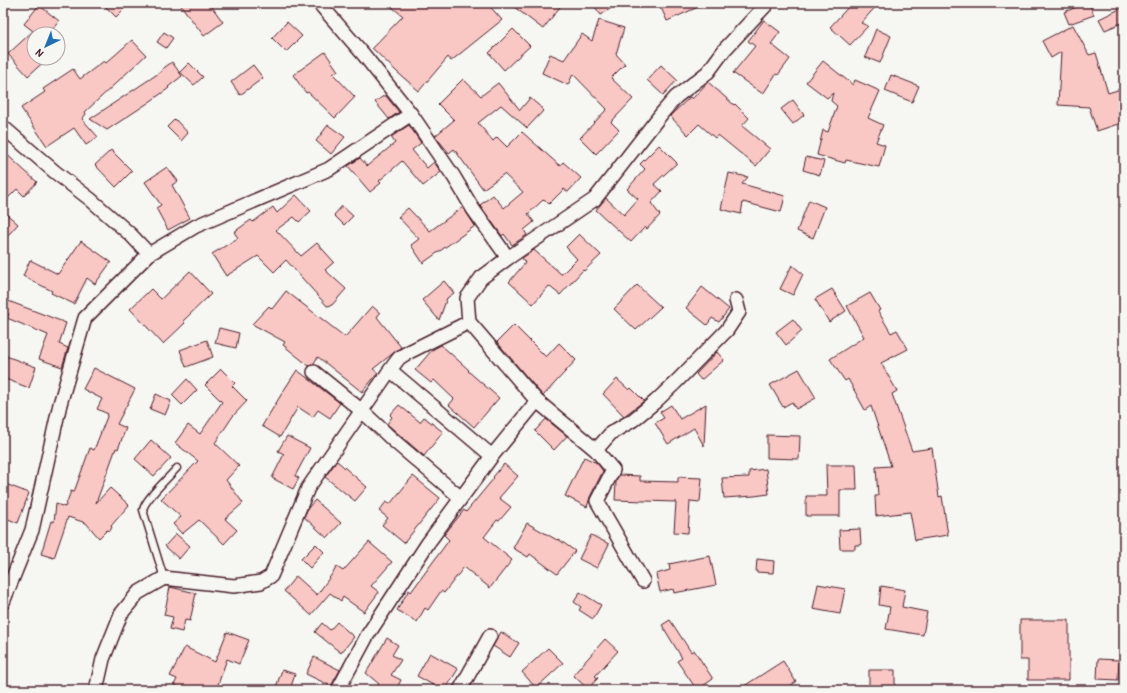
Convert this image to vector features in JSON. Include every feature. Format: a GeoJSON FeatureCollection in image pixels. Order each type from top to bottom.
{"type":"FeatureCollection","features":[{"type":"Feature","properties":{"kind":"street"},"geometry":{"type":"LineString","coordinates":[[319,3],[364,55],[411,114],[454,177],[473,209],[508,258]]}},
{"type":"Feature","properties":{"kind":"street"},"geometry":{"type":"LineString","coordinates":[[643,581],[597,500],[613,470],[596,450],[537,401],[469,322],[468,298],[481,278],[596,199],[676,97],[708,72],[725,49],[766,5]]}},
{"type":"Feature","properties":{"kind":"street"},"geometry":{"type":"LineString","coordinates":[[3,602],[32,530],[60,404],[85,318],[149,254],[196,226],[329,169],[411,114]]}},
{"type":"Feature","properties":{"kind":"street"},"geometry":{"type":"LineString","coordinates":[[3,126],[55,172],[90,199],[131,235],[149,254]]}},
{"type":"Feature","properties":{"kind":"street"},"geometry":{"type":"LineString","coordinates":[[596,450],[611,433],[633,420],[655,402],[727,330],[739,312],[736,300]]}},
{"type":"Feature","properties":{"kind":"street"},"geometry":{"type":"LineString","coordinates":[[96,690],[103,659],[121,614],[138,593],[164,578],[234,586],[262,582],[271,576],[308,488],[390,370],[400,358],[407,353],[469,322]]}},
{"type":"Feature","properties":{"kind":"street"},"geometry":{"type":"LineString","coordinates":[[390,370],[492,456]]}},
{"type":"Feature","properties":{"kind":"street"},"geometry":{"type":"LineString","coordinates":[[314,372],[362,411],[394,441],[461,498]]}},
{"type":"Feature","properties":{"kind":"street"},"geometry":{"type":"LineString","coordinates":[[338,690],[367,636],[428,543],[492,456],[537,401]]}},
{"type":"Feature","properties":{"kind":"street"},"geometry":{"type":"LineString","coordinates":[[460,690],[490,636]]}},
{"type":"Feature","properties":{"kind":"lane"},"geometry":{"type":"LineString","coordinates":[[164,578],[143,507],[177,468]]}},
{"type":"Feature","properties":{"kind":"building"},"geometry":{"type":"Polygon","coordinates":[[[102,3],[130,3],[116,17],[102,3]]]}},
{"type":"Feature","properties":{"kind":"building"},"geometry":{"type":"Polygon","coordinates":[[[179,3],[209,3],[223,22],[204,36],[179,3]]]}},
{"type":"Feature","properties":{"kind":"building"},"geometry":{"type":"Polygon","coordinates":[[[387,3],[487,3],[502,20],[451,61],[448,57],[419,91],[372,48],[403,16],[387,3]]]}},
{"type":"Feature","properties":{"kind":"building"},"geometry":{"type":"Polygon","coordinates":[[[509,3],[563,3],[543,29],[509,3]]]}},
{"type":"Feature","properties":{"kind":"building"},"geometry":{"type":"Polygon","coordinates":[[[592,3],[619,3],[601,15],[592,3]]]}},
{"type":"Feature","properties":{"kind":"building"},"geometry":{"type":"Polygon","coordinates":[[[659,3],[707,3],[667,21],[659,3]]]}},
{"type":"Feature","properties":{"kind":"building"},"geometry":{"type":"Polygon","coordinates":[[[852,3],[879,3],[861,23],[868,26],[850,45],[830,27],[852,3]]]}},
{"type":"Feature","properties":{"kind":"building"},"geometry":{"type":"Polygon","coordinates":[[[1089,3],[1094,15],[1069,24],[1064,12],[1089,3]]]}},
{"type":"Feature","properties":{"kind":"building"},"geometry":{"type":"Polygon","coordinates":[[[39,5],[59,21],[55,26],[27,26],[24,24],[39,5]]]}},
{"type":"Feature","properties":{"kind":"building"},"geometry":{"type":"Polygon","coordinates":[[[1124,7],[1124,22],[1105,30],[1099,19],[1124,7]]]}},
{"type":"Feature","properties":{"kind":"building"},"geometry":{"type":"Polygon","coordinates":[[[599,20],[624,28],[616,54],[625,64],[611,78],[633,99],[611,122],[619,130],[596,154],[580,138],[607,109],[573,74],[568,85],[542,73],[550,54],[564,60],[582,34],[592,41],[599,20]]]}},
{"type":"Feature","properties":{"kind":"building"},"geometry":{"type":"Polygon","coordinates":[[[764,20],[780,32],[771,44],[790,59],[778,75],[776,74],[763,94],[733,73],[755,46],[748,41],[764,20]]]}},
{"type":"Feature","properties":{"kind":"building"},"geometry":{"type":"Polygon","coordinates":[[[287,22],[302,36],[286,52],[272,38],[287,22]]]}},
{"type":"Feature","properties":{"kind":"building"},"geometry":{"type":"Polygon","coordinates":[[[1073,25],[1089,55],[1096,53],[1108,93],[1124,88],[1124,99],[1121,100],[1124,110],[1124,122],[1097,131],[1089,107],[1058,105],[1061,52],[1051,58],[1042,41],[1073,25]]]}},
{"type":"Feature","properties":{"kind":"building"},"geometry":{"type":"Polygon","coordinates":[[[513,29],[530,46],[504,70],[489,53],[513,29]]]}},
{"type":"Feature","properties":{"kind":"building"},"geometry":{"type":"Polygon","coordinates":[[[876,29],[891,36],[880,63],[865,57],[876,29]]]}},
{"type":"Feature","properties":{"kind":"building"},"geometry":{"type":"Polygon","coordinates":[[[164,32],[173,38],[166,48],[157,42],[164,32]]]}},
{"type":"Feature","properties":{"kind":"building"},"geometry":{"type":"Polygon","coordinates":[[[26,37],[26,66],[39,66],[28,76],[8,54],[26,37]]]}},
{"type":"Feature","properties":{"kind":"building"},"geometry":{"type":"Polygon","coordinates":[[[132,40],[146,55],[85,112],[86,114],[82,119],[98,137],[86,145],[74,128],[47,146],[21,108],[45,92],[43,89],[73,69],[80,79],[104,61],[106,63],[132,40]]]}},
{"type":"Feature","properties":{"kind":"building"},"geometry":{"type":"Polygon","coordinates":[[[325,52],[338,71],[333,74],[355,97],[335,118],[308,92],[306,93],[293,75],[325,52]]]}},
{"type":"Feature","properties":{"kind":"building"},"geometry":{"type":"Polygon","coordinates":[[[823,61],[853,85],[855,80],[880,91],[868,118],[883,125],[876,142],[885,145],[879,167],[846,160],[845,163],[817,155],[823,130],[828,132],[837,106],[831,101],[833,93],[827,98],[806,82],[823,61]]]}},
{"type":"Feature","properties":{"kind":"building"},"geometry":{"type":"Polygon","coordinates":[[[172,62],[182,76],[168,87],[169,88],[148,103],[107,130],[90,119],[162,71],[161,70],[172,62]]]}},
{"type":"Feature","properties":{"kind":"building"},"geometry":{"type":"Polygon","coordinates":[[[189,63],[203,77],[194,85],[180,72],[189,63]]]}},
{"type":"Feature","properties":{"kind":"building"},"geometry":{"type":"Polygon","coordinates":[[[253,65],[263,78],[240,95],[231,82],[253,65]]]}},
{"type":"Feature","properties":{"kind":"building"},"geometry":{"type":"Polygon","coordinates":[[[661,65],[677,80],[663,95],[647,80],[661,65]]]}},
{"type":"Feature","properties":{"kind":"building"},"geometry":{"type":"Polygon","coordinates":[[[891,75],[919,86],[912,102],[885,91],[891,75]]]}},
{"type":"Feature","properties":{"kind":"building"},"geometry":{"type":"Polygon","coordinates":[[[463,79],[481,96],[498,83],[520,110],[530,98],[544,110],[527,128],[501,105],[478,123],[493,141],[497,137],[507,147],[522,132],[560,166],[563,162],[581,178],[568,192],[564,189],[549,204],[544,199],[528,214],[534,222],[524,230],[527,235],[512,245],[504,234],[502,236],[480,205],[493,195],[504,208],[523,192],[504,174],[483,189],[454,149],[449,153],[435,136],[454,120],[438,104],[463,79]]]}},
{"type":"Feature","properties":{"kind":"building"},"geometry":{"type":"Polygon","coordinates":[[[708,82],[734,105],[735,104],[749,118],[742,126],[770,149],[756,166],[718,135],[715,138],[699,124],[688,135],[670,116],[690,97],[692,99],[708,82]]]}},
{"type":"Feature","properties":{"kind":"building"},"geometry":{"type":"Polygon","coordinates":[[[385,95],[399,112],[389,119],[375,102],[385,95]]]}},
{"type":"Feature","properties":{"kind":"building"},"geometry":{"type":"Polygon","coordinates":[[[793,100],[804,115],[793,124],[781,109],[793,100]]]}},
{"type":"Feature","properties":{"kind":"building"},"geometry":{"type":"Polygon","coordinates":[[[175,119],[188,133],[181,141],[167,127],[175,119]]]}},
{"type":"Feature","properties":{"kind":"building"},"geometry":{"type":"Polygon","coordinates":[[[328,125],[345,137],[331,154],[316,141],[328,125]]]}},
{"type":"Feature","properties":{"kind":"building"},"geometry":{"type":"Polygon","coordinates":[[[409,125],[421,143],[412,150],[427,168],[434,162],[441,172],[423,186],[402,161],[379,181],[381,183],[370,192],[348,166],[360,158],[367,166],[395,143],[391,137],[409,125]]]}},
{"type":"Feature","properties":{"kind":"building"},"geometry":{"type":"Polygon","coordinates":[[[659,145],[677,163],[654,184],[662,191],[651,203],[660,215],[647,229],[645,227],[631,242],[596,210],[606,198],[624,215],[638,199],[627,189],[645,169],[640,164],[659,145]]]}},
{"type":"Feature","properties":{"kind":"building"},"geometry":{"type":"Polygon","coordinates":[[[111,150],[132,171],[116,187],[95,165],[111,150]]]}},
{"type":"Feature","properties":{"kind":"building"},"geometry":{"type":"Polygon","coordinates":[[[3,151],[37,182],[24,196],[17,189],[3,203],[3,151]]]}},
{"type":"Feature","properties":{"kind":"building"},"geometry":{"type":"Polygon","coordinates":[[[806,157],[824,161],[820,175],[803,170],[806,157]]]}},
{"type":"Feature","properties":{"kind":"building"},"geometry":{"type":"Polygon","coordinates":[[[167,167],[178,181],[172,185],[190,218],[168,230],[156,208],[161,205],[145,182],[167,167]]]}},
{"type":"Feature","properties":{"kind":"building"},"geometry":{"type":"Polygon","coordinates":[[[729,173],[748,177],[742,184],[785,196],[781,212],[743,202],[741,214],[721,209],[729,173]]]}},
{"type":"Feature","properties":{"kind":"building"},"geometry":{"type":"Polygon","coordinates":[[[296,195],[311,211],[299,222],[294,217],[276,230],[301,256],[317,243],[334,262],[325,270],[346,289],[332,305],[327,306],[286,260],[274,272],[258,256],[226,276],[212,254],[238,238],[234,232],[251,220],[253,222],[273,207],[277,213],[296,195]]]}},
{"type":"Feature","properties":{"kind":"building"},"geometry":{"type":"Polygon","coordinates":[[[809,200],[825,207],[813,238],[797,231],[809,200]]]}},
{"type":"Feature","properties":{"kind":"building"},"geometry":{"type":"Polygon","coordinates":[[[342,206],[353,216],[344,225],[334,215],[342,206]]]}},
{"type":"Feature","properties":{"kind":"building"},"geometry":{"type":"Polygon","coordinates":[[[463,207],[475,226],[423,263],[411,245],[419,239],[398,217],[408,208],[430,231],[463,207]]]}},
{"type":"Feature","properties":{"kind":"building"},"geometry":{"type":"Polygon","coordinates":[[[3,211],[18,224],[3,241],[3,211]]]}},
{"type":"Feature","properties":{"kind":"building"},"geometry":{"type":"Polygon","coordinates":[[[579,234],[601,255],[584,271],[583,270],[560,295],[549,286],[533,304],[509,282],[525,263],[522,258],[534,250],[562,274],[577,259],[566,247],[579,234]]]}},
{"type":"Feature","properties":{"kind":"building"},"geometry":{"type":"Polygon","coordinates":[[[81,241],[111,262],[95,284],[87,278],[74,304],[51,293],[52,291],[23,276],[30,260],[58,274],[81,241]]]}},
{"type":"Feature","properties":{"kind":"building"},"geometry":{"type":"Polygon","coordinates":[[[792,265],[803,274],[793,295],[780,289],[792,265]]]}},
{"type":"Feature","properties":{"kind":"building"},"geometry":{"type":"Polygon","coordinates":[[[190,271],[211,294],[183,321],[185,323],[163,344],[130,309],[151,289],[161,299],[190,271]]]}},
{"type":"Feature","properties":{"kind":"building"},"geometry":{"type":"Polygon","coordinates":[[[444,281],[454,293],[447,298],[439,320],[422,300],[444,281]]]}},
{"type":"Feature","properties":{"kind":"building"},"geometry":{"type":"Polygon","coordinates":[[[637,285],[661,307],[636,330],[614,309],[637,285]]]}},
{"type":"Feature","properties":{"kind":"building"},"geometry":{"type":"Polygon","coordinates":[[[702,287],[729,309],[719,322],[712,318],[707,325],[686,308],[702,287]]]}},
{"type":"Feature","properties":{"kind":"building"},"geometry":{"type":"Polygon","coordinates":[[[832,289],[846,311],[829,322],[815,299],[832,289]]]}},
{"type":"Feature","properties":{"kind":"building"},"geometry":{"type":"Polygon","coordinates":[[[286,291],[345,337],[372,306],[380,313],[377,317],[401,347],[373,369],[378,373],[362,392],[318,357],[313,364],[309,366],[283,345],[285,342],[252,324],[269,306],[272,309],[286,291]]]}},
{"type":"Feature","properties":{"kind":"building"},"geometry":{"type":"Polygon","coordinates":[[[870,293],[880,310],[878,311],[891,333],[897,330],[908,349],[881,363],[897,391],[892,394],[912,451],[932,448],[939,497],[942,496],[948,535],[915,540],[910,512],[876,516],[875,496],[878,496],[876,467],[891,466],[871,406],[865,410],[848,379],[845,381],[830,359],[864,337],[847,306],[870,293]]]}},
{"type":"Feature","properties":{"kind":"building"},"geometry":{"type":"Polygon","coordinates":[[[3,299],[66,323],[59,344],[68,348],[62,367],[39,359],[48,335],[7,318],[9,314],[3,312],[3,299]]]}},
{"type":"Feature","properties":{"kind":"building"},"geometry":{"type":"Polygon","coordinates":[[[793,319],[802,331],[786,345],[776,332],[793,319]]]}},
{"type":"Feature","properties":{"kind":"building"},"geometry":{"type":"Polygon","coordinates":[[[514,325],[546,357],[559,343],[576,360],[543,396],[497,342],[514,325]]]}},
{"type":"Feature","properties":{"kind":"building"},"geometry":{"type":"Polygon","coordinates":[[[219,328],[239,333],[236,348],[215,343],[219,328]]]}},
{"type":"Feature","properties":{"kind":"building"},"geometry":{"type":"Polygon","coordinates":[[[207,340],[213,357],[186,367],[180,350],[207,340]]]}},
{"type":"Feature","properties":{"kind":"building"},"geometry":{"type":"Polygon","coordinates":[[[441,345],[499,398],[474,427],[449,405],[454,399],[434,380],[431,383],[415,370],[432,350],[441,345]]]}},
{"type":"Feature","properties":{"kind":"building"},"geometry":{"type":"Polygon","coordinates":[[[717,352],[724,360],[701,380],[696,374],[717,352]]]}},
{"type":"Feature","properties":{"kind":"building"},"geometry":{"type":"Polygon","coordinates":[[[3,355],[36,367],[29,388],[3,378],[3,355]]]}},
{"type":"Feature","properties":{"kind":"building"},"geometry":{"type":"Polygon","coordinates":[[[94,368],[135,389],[117,424],[126,428],[118,449],[116,448],[96,503],[110,488],[129,505],[111,526],[110,531],[107,530],[99,538],[86,523],[68,517],[54,558],[41,554],[51,521],[54,522],[56,504],[65,507],[71,491],[74,492],[90,448],[94,450],[108,414],[97,409],[102,399],[83,389],[94,368]]]}},
{"type":"Feature","properties":{"kind":"building"},"geometry":{"type":"Polygon","coordinates":[[[221,369],[235,383],[232,386],[247,401],[233,416],[215,443],[239,466],[226,480],[243,503],[225,519],[237,530],[224,544],[199,520],[182,534],[173,524],[181,517],[161,499],[198,461],[175,443],[188,425],[200,434],[222,402],[205,385],[221,369]]]}},
{"type":"Feature","properties":{"kind":"building"},"geometry":{"type":"Polygon","coordinates":[[[799,369],[816,398],[796,409],[792,402],[783,407],[770,385],[799,369]]]}},
{"type":"Feature","properties":{"kind":"building"},"geometry":{"type":"Polygon","coordinates":[[[297,370],[340,403],[330,418],[318,410],[313,417],[298,407],[280,437],[262,426],[297,370]]]}},
{"type":"Feature","properties":{"kind":"building"},"geometry":{"type":"Polygon","coordinates":[[[187,379],[197,390],[182,405],[172,395],[187,379]]]}},
{"type":"Feature","properties":{"kind":"building"},"geometry":{"type":"Polygon","coordinates":[[[617,379],[629,390],[631,388],[644,401],[624,416],[603,394],[617,379]]]}},
{"type":"Feature","properties":{"kind":"building"},"geometry":{"type":"Polygon","coordinates":[[[156,394],[171,401],[165,415],[150,409],[156,394]]]}},
{"type":"Feature","properties":{"kind":"building"},"geometry":{"type":"Polygon","coordinates":[[[706,404],[704,446],[694,428],[668,444],[655,423],[664,418],[660,412],[671,405],[680,419],[706,404]]]}},
{"type":"Feature","properties":{"kind":"building"},"geometry":{"type":"Polygon","coordinates":[[[399,405],[420,422],[424,417],[443,432],[424,456],[387,424],[392,417],[390,415],[399,405]]]}},
{"type":"Feature","properties":{"kind":"building"},"geometry":{"type":"Polygon","coordinates":[[[546,419],[567,436],[554,450],[535,431],[546,419]]]}},
{"type":"Feature","properties":{"kind":"building"},"geometry":{"type":"Polygon","coordinates":[[[767,435],[800,436],[799,459],[767,458],[767,435]]]}},
{"type":"Feature","properties":{"kind":"building"},"geometry":{"type":"Polygon","coordinates":[[[287,436],[310,448],[295,476],[299,478],[293,489],[272,478],[284,454],[278,451],[287,436]]]}},
{"type":"Feature","properties":{"kind":"building"},"geometry":{"type":"Polygon","coordinates":[[[151,440],[171,458],[154,476],[135,459],[151,440]]]}},
{"type":"Feature","properties":{"kind":"building"},"geometry":{"type":"Polygon","coordinates":[[[584,457],[597,463],[603,471],[590,497],[587,507],[565,496],[584,457]]]}},
{"type":"Feature","properties":{"kind":"building"},"geometry":{"type":"Polygon","coordinates":[[[337,461],[367,487],[355,501],[325,477],[337,461]]]}},
{"type":"Feature","properties":{"kind":"building"},"geometry":{"type":"Polygon","coordinates":[[[504,464],[518,476],[499,498],[511,507],[499,521],[497,520],[484,537],[512,560],[490,588],[464,567],[444,593],[441,591],[428,610],[425,608],[417,622],[397,610],[409,590],[411,592],[449,540],[444,535],[464,510],[466,512],[504,464]]]}},
{"type":"Feature","properties":{"kind":"building"},"geometry":{"type":"Polygon","coordinates":[[[826,465],[856,465],[857,490],[840,490],[840,516],[806,516],[806,496],[827,496],[826,465]]]}},
{"type":"Feature","properties":{"kind":"building"},"geometry":{"type":"Polygon","coordinates":[[[766,469],[769,494],[724,498],[722,478],[749,477],[749,471],[766,469]]]}},
{"type":"Feature","properties":{"kind":"building"},"geometry":{"type":"Polygon","coordinates":[[[619,475],[640,476],[640,481],[678,482],[678,477],[702,478],[700,502],[690,501],[688,533],[674,532],[676,502],[615,500],[616,482],[619,475]]]}},
{"type":"Feature","properties":{"kind":"building"},"geometry":{"type":"Polygon","coordinates":[[[413,476],[440,498],[404,543],[382,525],[388,518],[379,511],[386,502],[390,504],[413,476]]]}},
{"type":"Feature","properties":{"kind":"building"},"geometry":{"type":"Polygon","coordinates":[[[3,483],[29,493],[18,523],[3,517],[3,483]]]}},
{"type":"Feature","properties":{"kind":"building"},"geometry":{"type":"Polygon","coordinates":[[[315,500],[341,523],[327,538],[304,517],[308,508],[315,500]]]}},
{"type":"Feature","properties":{"kind":"building"},"geometry":{"type":"Polygon","coordinates":[[[527,523],[557,540],[558,539],[575,551],[557,574],[530,554],[528,557],[513,548],[527,523]]]}},
{"type":"Feature","properties":{"kind":"building"},"geometry":{"type":"Polygon","coordinates":[[[860,529],[861,545],[855,545],[855,549],[840,549],[839,530],[860,529]]]}},
{"type":"Feature","properties":{"kind":"building"},"geometry":{"type":"Polygon","coordinates":[[[176,534],[190,546],[179,559],[165,546],[176,534]]]}},
{"type":"Feature","properties":{"kind":"building"},"geometry":{"type":"Polygon","coordinates":[[[591,535],[609,544],[597,568],[579,559],[591,535]]]}},
{"type":"Feature","properties":{"kind":"building"},"geometry":{"type":"Polygon","coordinates":[[[369,542],[392,562],[371,586],[379,592],[364,612],[343,597],[341,601],[330,593],[311,615],[284,591],[296,576],[317,595],[337,567],[343,571],[369,542]]]}},
{"type":"Feature","properties":{"kind":"building"},"geometry":{"type":"Polygon","coordinates":[[[316,544],[324,552],[310,568],[301,559],[316,544]]]}},
{"type":"Feature","properties":{"kind":"building"},"geometry":{"type":"Polygon","coordinates":[[[710,556],[716,585],[674,593],[673,589],[660,592],[656,574],[670,570],[669,564],[710,556]]]}},
{"type":"Feature","properties":{"kind":"building"},"geometry":{"type":"Polygon","coordinates":[[[757,559],[774,561],[773,573],[756,572],[757,559]]]}},
{"type":"Feature","properties":{"kind":"building"},"geometry":{"type":"Polygon","coordinates":[[[818,584],[845,589],[840,614],[813,609],[818,584]]]}},
{"type":"Feature","properties":{"kind":"building"},"geometry":{"type":"Polygon","coordinates":[[[881,586],[905,590],[902,607],[927,612],[923,635],[886,629],[890,607],[879,605],[881,586]]]}},
{"type":"Feature","properties":{"kind":"building"},"geometry":{"type":"Polygon","coordinates":[[[170,587],[196,593],[190,621],[185,620],[182,632],[170,629],[173,617],[164,615],[170,587]]]}},
{"type":"Feature","properties":{"kind":"building"},"geometry":{"type":"Polygon","coordinates":[[[580,592],[601,605],[593,619],[579,610],[581,607],[574,602],[580,592]]]}},
{"type":"Feature","properties":{"kind":"building"},"geometry":{"type":"Polygon","coordinates":[[[670,620],[691,652],[694,650],[713,679],[697,690],[677,661],[682,658],[662,625],[670,620]]]}},
{"type":"Feature","properties":{"kind":"building"},"geometry":{"type":"Polygon","coordinates":[[[1020,620],[1069,620],[1069,680],[1028,680],[1028,660],[1020,660],[1020,620]]]}},
{"type":"Feature","properties":{"kind":"building"},"geometry":{"type":"Polygon","coordinates":[[[337,622],[354,637],[341,653],[315,632],[322,623],[330,630],[337,622]]]}},
{"type":"Feature","properties":{"kind":"building"},"geometry":{"type":"Polygon","coordinates":[[[227,632],[249,640],[239,664],[227,659],[216,690],[184,690],[174,685],[177,679],[170,676],[185,647],[215,662],[227,632]]]}},
{"type":"Feature","properties":{"kind":"building"},"geometry":{"type":"Polygon","coordinates":[[[501,632],[519,643],[510,657],[493,646],[501,632]]]}},
{"type":"Feature","properties":{"kind":"building"},"geometry":{"type":"Polygon","coordinates":[[[387,638],[398,645],[392,655],[401,660],[391,675],[401,680],[396,690],[375,690],[379,684],[366,673],[387,638]]]}},
{"type":"Feature","properties":{"kind":"building"},"geometry":{"type":"Polygon","coordinates":[[[605,639],[618,651],[595,676],[598,678],[588,689],[573,675],[605,639]]]}},
{"type":"Feature","properties":{"kind":"building"},"geometry":{"type":"Polygon","coordinates":[[[548,648],[563,663],[536,688],[522,672],[548,648]]]}},
{"type":"Feature","properties":{"kind":"building"},"geometry":{"type":"Polygon","coordinates":[[[430,653],[458,669],[445,690],[442,690],[417,676],[430,653]]]}},
{"type":"Feature","properties":{"kind":"building"},"geometry":{"type":"Polygon","coordinates":[[[314,657],[340,670],[331,686],[306,674],[314,657]]]}},
{"type":"Feature","properties":{"kind":"building"},"geometry":{"type":"Polygon","coordinates":[[[1098,659],[1119,660],[1118,680],[1097,679],[1098,659]]]}},
{"type":"Feature","properties":{"kind":"building"},"geometry":{"type":"Polygon","coordinates":[[[783,661],[796,682],[784,690],[738,690],[783,661]]]}},
{"type":"Feature","properties":{"kind":"building"},"geometry":{"type":"Polygon","coordinates":[[[282,670],[295,674],[290,690],[275,690],[282,670]]]}},
{"type":"Feature","properties":{"kind":"building"},"geometry":{"type":"Polygon","coordinates":[[[869,670],[895,670],[895,689],[869,689],[869,670]]]}}]}
